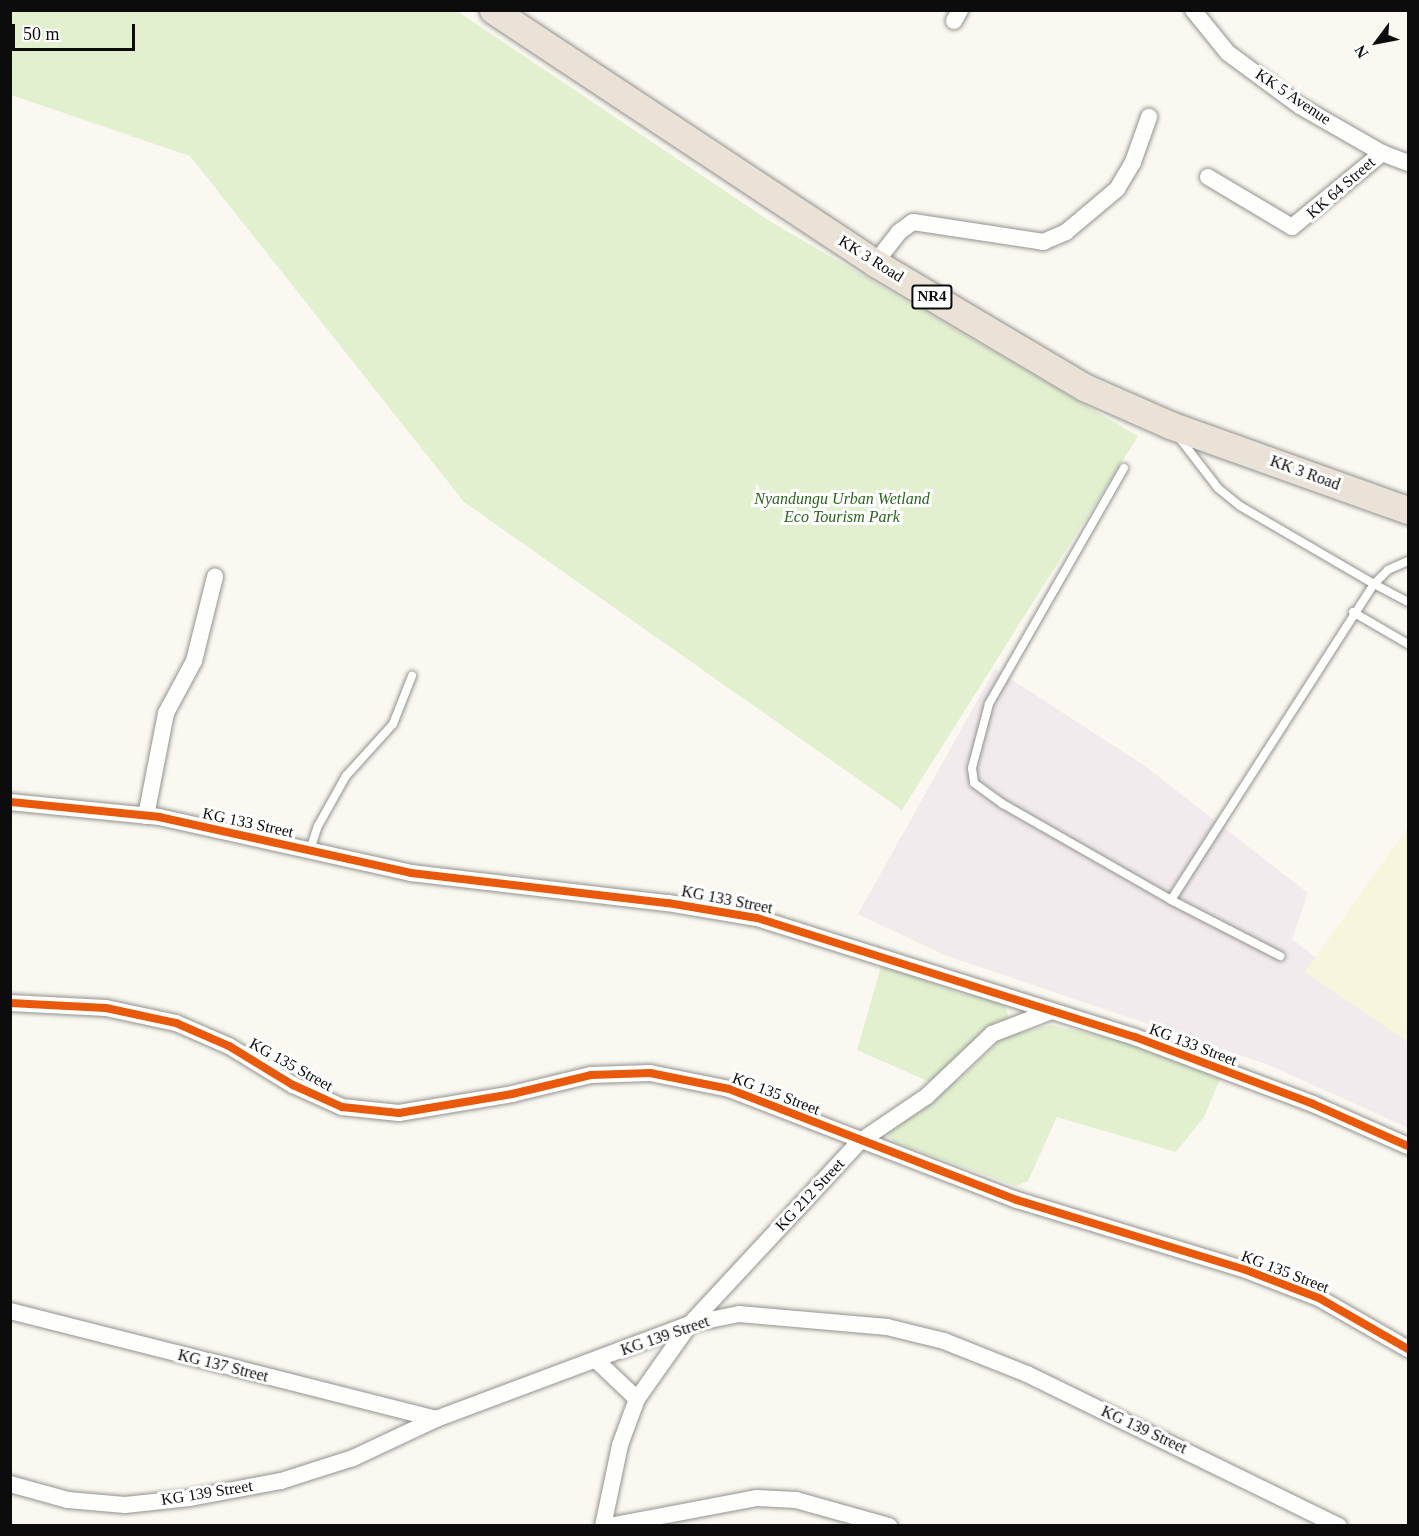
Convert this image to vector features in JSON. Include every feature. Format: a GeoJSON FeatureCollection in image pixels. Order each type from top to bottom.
{"type":"FeatureCollection","features":[{"type":"Feature","properties":{"kind":"highway","name":"KK 3 Road"},"geometry":{"type":"LineString","coordinates":[[493,10],[875,263],[1084,387],[1170,425],[1408,510]]}},
{"type":"Feature","properties":{"kind":"street","name":"KK 5 Avenue"},"geometry":{"type":"LineString","coordinates":[[1193,10],[1228,53],[1300,106],[1382,153],[1408,163]]}},
{"type":"Feature","properties":{"kind":"street"},"geometry":{"type":"LineString","coordinates":[[875,263],[899,232],[912,222],[1042,242],[1066,232],[1117,189],[1133,162],[1149,117]]}},
{"type":"Feature","properties":{"kind":"street","name":"KK 64 Street"},"geometry":{"type":"LineString","coordinates":[[1208,177],[1292,227],[1382,153]]}},
{"type":"Feature","properties":{"kind":"street"},"geometry":{"type":"LineString","coordinates":[[146,816],[166,712],[194,661],[215,577]]}},
{"type":"Feature","properties":{"kind":"street","name":"KG 133 Street"},"geometry":{"type":"LineString","coordinates":[[10,802],[146,816],[411,873],[668,903],[757,918],[845,942],[1048,1012],[1135,1037],[1408,1146]]}},
{"type":"Feature","properties":{"kind":"street","name":"KG 135 Street"},"geometry":{"type":"LineString","coordinates":[[10,1003],[106,1008],[176,1023],[229,1046],[293,1085],[342,1107],[399,1113],[512,1094],[591,1075],[650,1073],[729,1089],[860,1142],[1017,1200],[1256,1274],[1319,1298],[1408,1349]]}},
{"type":"Feature","properties":{"kind":"street","name":"KG 212 Street"},"geometry":{"type":"LineString","coordinates":[[603,1526],[620,1445],[637,1399],[690,1324],[860,1142],[927,1096],[992,1034],[1048,1012]]}},
{"type":"Feature","properties":{"kind":"street","name":"KG 137 Street"},"geometry":{"type":"LineString","coordinates":[[10,1311],[436,1419]]}},
{"type":"Feature","properties":{"kind":"street","name":"KG 139 Street"},"geometry":{"type":"LineString","coordinates":[[10,1485],[68,1500],[125,1505],[190,1498],[280,1480],[342,1461],[436,1419],[597,1361],[690,1324],[739,1314],[887,1327],[944,1341],[1027,1374],[1340,1526]]}},
{"type":"Feature","properties":{"kind":"street"},"geometry":{"type":"LineString","coordinates":[[597,1361],[637,1399]]}},
{"type":"Feature","properties":{"kind":"street"},"geometry":{"type":"LineString","coordinates":[[609,1526],[757,1498],[796,1500],[889,1526]]}},
{"type":"Feature","properties":{"kind":"lane"},"geometry":{"type":"LineString","coordinates":[[1170,425],[1198,466],[1240,506],[1408,602]]}},
{"type":"Feature","properties":{"kind":"lane"},"geometry":{"type":"LineString","coordinates":[[1124,468],[989,704],[972,768],[974,783],[1003,804],[1171,900],[1280,957]]}},
{"type":"Feature","properties":{"kind":"lane"},"geometry":{"type":"LineString","coordinates":[[1171,900],[1353,612],[1388,570],[1408,561]]}},
{"type":"Feature","properties":{"kind":"lane"},"geometry":{"type":"LineString","coordinates":[[1353,612],[1408,644]]}},
{"type":"Feature","properties":{"kind":"lane"},"geometry":{"type":"LineString","coordinates":[[310,850],[318,826],[346,776],[393,724],[412,676]]}},
{"type":"Feature","properties":{"kind":"shaded area"},"geometry":{"type":"Polygon","coordinates":[[[995,669],[1145,766],[1308,893],[1292,939],[1408,1029],[1408,1128],[1269,1065],[944,955],[858,914],[995,669]]]}},
{"type":"Feature","properties":{"kind":"shaded area"},"geometry":{"type":"Polygon","coordinates":[[[1408,827],[1408,1042],[1305,972],[1408,827]]]}},
{"type":"Feature","properties":{"kind":"green space","name":"Nyandungu Urban Wetland Eco Tourism Park"},"geometry":{"type":"Polygon","coordinates":[[[11,10],[457,11],[768,220],[1138,436],[902,810],[464,502],[190,156],[11,95],[11,10]]]}},
{"type":"Feature","properties":{"kind":"green space"},"geometry":{"type":"Polygon","coordinates":[[[882,963],[959,993],[1004,1002],[1009,1019],[995,1023],[930,1082],[857,1050],[882,963]]]}},
{"type":"Feature","properties":{"kind":"green space"},"geometry":{"type":"Polygon","coordinates":[[[1050,1025],[1123,1041],[1220,1079],[1204,1117],[1176,1152],[1057,1117],[1028,1181],[1016,1186],[894,1142],[886,1133],[962,1077],[1004,1037],[1050,1025]]]}},
{"type":"Feature","properties":{"kind":"cycle path"},"geometry":{"type":"LineString","coordinates":[[10,802],[159,817],[411,873],[668,903],[757,918],[1135,1037],[1313,1104],[1408,1146]]}},
{"type":"Feature","properties":{"kind":"cycle path"},"geometry":{"type":"LineString","coordinates":[[10,1003],[106,1008],[176,1023],[229,1046],[293,1085],[342,1107],[399,1113],[512,1094],[591,1075],[650,1073],[729,1089],[1017,1200],[1246,1270],[1319,1298],[1408,1349]]}}]}
